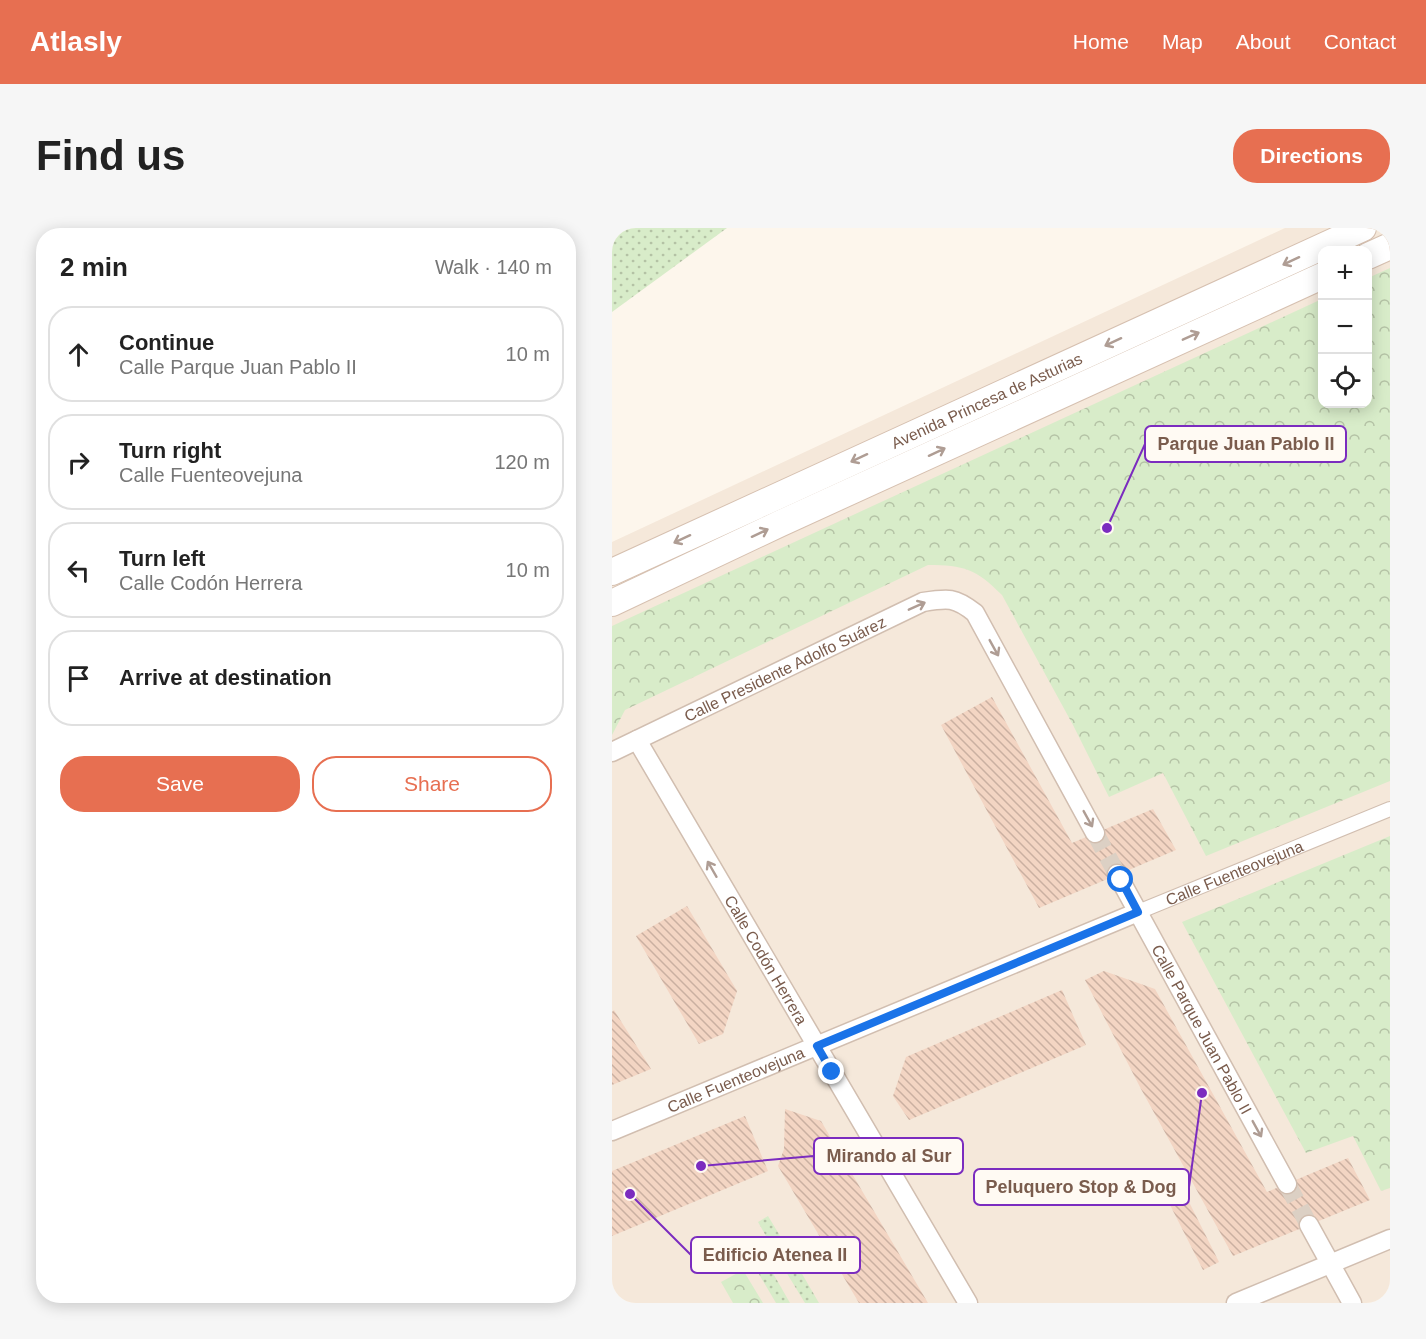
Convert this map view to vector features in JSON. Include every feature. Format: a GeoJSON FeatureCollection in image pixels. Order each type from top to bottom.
{"type":"FeatureCollection","features":[{"type":"Feature","properties":{"kind":"main road","name":"Avenida Princesa de Asturias"},"geometry":{"type":"LineString","coordinates":[[612,572],[1363,228]]}},
{"type":"Feature","properties":{"kind":"main road"},"geometry":{"type":"LineString","coordinates":[[1372,254],[1390,246]]}},
{"type":"Feature","properties":{"kind":"main road","name":"Avenida Princesa de Asturias"},"geometry":{"type":"LineString","coordinates":[[612,603],[779,524],[1318,278]]}},
{"type":"Feature","properties":{"kind":"street","name":"Calle Presidente Adolfo Suárez"},"geometry":{"type":"LineString","coordinates":[[612,752],[923,602],[946,598],[960,601],[975,613],[1095,833]]}},
{"type":"Feature","properties":{"kind":"street","name":"Calle Codón Herrera"},"geometry":{"type":"LineString","coordinates":[[637,740],[968,1303]]}},
{"type":"Feature","properties":{"kind":"street","name":"Calle Fuenteovejuna"},"geometry":{"type":"LineString","coordinates":[[612,1131],[1390,809]]}},
{"type":"Feature","properties":{"kind":"street","name":"Calle Parque Juan Pablo II"},"geometry":{"type":"LineString","coordinates":[[1118,874],[1287,1184]]}},
{"type":"Feature","properties":{"kind":"street"},"geometry":{"type":"LineString","coordinates":[[1309,1226],[1352,1303]]}},
{"type":"Feature","properties":{"kind":"street"},"geometry":{"type":"LineString","coordinates":[[1236,1303],[1390,1239]]}},
{"type":"Feature","properties":{"kind":"shaded area"},"geometry":{"type":"Polygon","coordinates":[[[1285,228],[1390,228],[1390,1303],[612,1303],[612,542],[1285,228]]]}},
{"type":"Feature","properties":{"kind":"green space"},"geometry":{"type":"Polygon","coordinates":[[[615,228],[727,228],[612,312],[612,230],[615,228]]]}},
{"type":"Feature","properties":{"kind":"green space"},"geometry":{"type":"Polygon","coordinates":[[[1318,261],[1318,267],[929,445],[927,439],[1318,261]]]}},
{"type":"Feature","properties":{"kind":"green space"},"geometry":{"type":"Polygon","coordinates":[[[1390,268],[1390,781],[1206,856],[1163,773],[1109,797],[1073,725],[1002,595],[985,579],[969,570],[940,565],[928,565],[625,710],[612,735],[612,626],[1318,301],[1318,408],[1372,408],[1372,276],[1390,268]]]}},
{"type":"Feature","properties":{"kind":"green space"},"geometry":{"type":"Polygon","coordinates":[[[1390,836],[1390,1188],[1381,1191],[1353,1136],[1306,1153],[1182,922],[1390,836]]]}},
{"type":"Feature","properties":{"kind":"green space"},"geometry":{"type":"Polygon","coordinates":[[[768,1216],[788,1249],[777,1255],[758,1222],[768,1216]]]}},
{"type":"Feature","properties":{"kind":"green space"},"geometry":{"type":"Polygon","coordinates":[[[758,1247],[790,1303],[776,1303],[747,1254],[758,1247]]]}},
{"type":"Feature","properties":{"kind":"green space"},"geometry":{"type":"Polygon","coordinates":[[[794,1260],[819,1303],[805,1303],[783,1267],[794,1260]]]}},
{"type":"Feature","properties":{"kind":"green space"},"geometry":{"type":"Polygon","coordinates":[[[743,1270],[763,1303],[733,1303],[721,1282],[743,1270]]]}},
{"type":"Feature","properties":{"kind":"building"},"geometry":{"type":"Polygon","coordinates":[[[992,697],[1072,843],[1153,809],[1176,850],[1039,908],[941,725],[992,697]]]}},
{"type":"Feature","properties":{"kind":"building"},"geometry":{"type":"Polygon","coordinates":[[[687,906],[737,991],[723,1034],[699,1044],[636,936],[687,906]]]}},
{"type":"Feature","properties":{"kind":"building"},"geometry":{"type":"Polygon","coordinates":[[[1104,971],[1155,989],[1267,1192],[1348,1158],[1370,1200],[1233,1256],[1141,1089],[1085,980],[1104,971]]]}},
{"type":"Feature","properties":{"kind":"building"},"geometry":{"type":"Polygon","coordinates":[[[1062,990],[1086,1045],[909,1120],[893,1096],[906,1057],[1062,990]]]}},
{"type":"Feature","properties":{"kind":"building"},"geometry":{"type":"Polygon","coordinates":[[[614,1010],[651,1069],[612,1085],[612,1012],[614,1010]]]}},
{"type":"Feature","properties":{"kind":"building"},"geometry":{"type":"Polygon","coordinates":[[[785,1109],[821,1121],[928,1303],[859,1303],[778,1166],[784,1149],[785,1109]]]}},
{"type":"Feature","properties":{"kind":"building"},"geometry":{"type":"Polygon","coordinates":[[[745,1116],[768,1171],[612,1236],[612,1171],[745,1116]]]}},
{"type":"Feature","properties":{"kind":"building"},"geometry":{"type":"Polygon","coordinates":[[[1183,1190],[1219,1262],[1203,1270],[1167,1199],[1183,1190]]]}},
{"type":"Feature","properties":{"kind":"tunnel"},"geometry":{"type":"LineString","coordinates":[[1095,833],[1117,874]]}},
{"type":"Feature","properties":{"kind":"tunnel"},"geometry":{"type":"LineString","coordinates":[[1287,1184],[1309,1225]]}},
{"type":"Feature","properties":{"kind":"place","name":"Parque Juan Pablo II"},"geometry":{"type":"Point","coordinates":[1107,528]}},
{"type":"Feature","properties":{"kind":"place","name":"Peluquero Stop & Dog"},"geometry":{"type":"Point","coordinates":[1202,1093]}},
{"type":"Feature","properties":{"kind":"place","name":"Mirando al Sur"},"geometry":{"type":"Point","coordinates":[701,1166]}},
{"type":"Feature","properties":{"kind":"place","name":"Edificio Atenea II"},"geometry":{"type":"Point","coordinates":[630,1194]}},
{"type":"Feature","properties":{"kind":"route"},"geometry":{"type":"LineString","coordinates":[[832,1072],[817,1046],[1138,912],[1121,880]]}}]}
